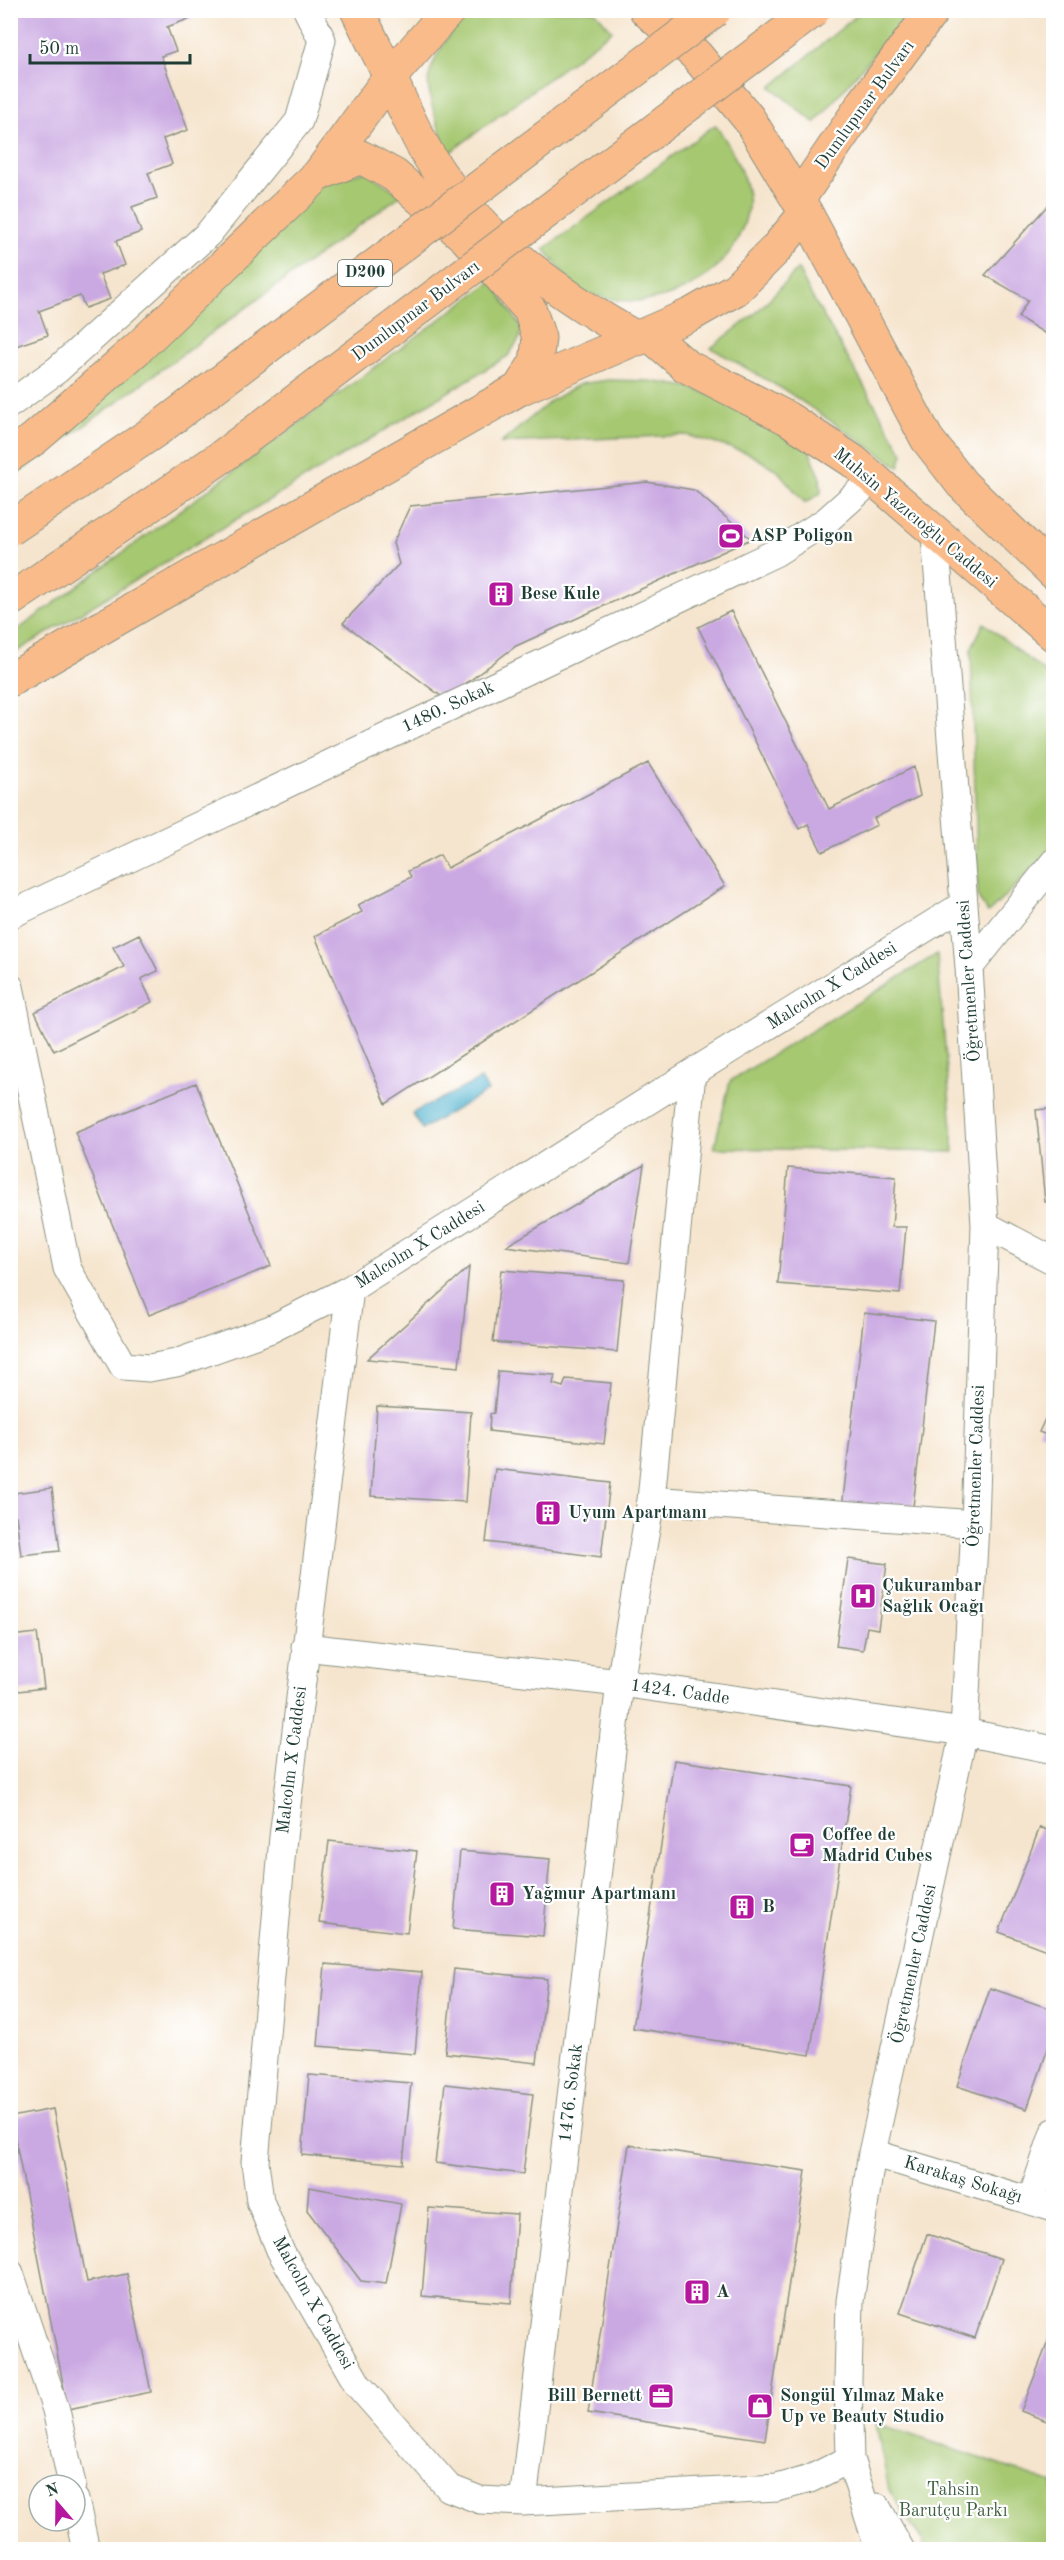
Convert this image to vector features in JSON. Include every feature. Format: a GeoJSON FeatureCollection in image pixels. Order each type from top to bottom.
{"type":"FeatureCollection","features":[{"type":"Feature","properties":{"kind":"main road","name":"Muhsin Yazıcıoğlu Caddesi"},"geometry":{"type":"LineString","coordinates":[[357,10],[411,124],[440,175],[478,222],[535,273],[593,314],[643,336],[686,366],[787,418],[853,460],[1053,635]]}},
{"type":"Feature","properties":{"kind":"main road"},"geometry":{"type":"LineString","coordinates":[[10,455],[34,439],[138,348],[319,174],[390,77],[449,10]]}},
{"type":"Feature","properties":{"kind":"main road"},"geometry":{"type":"LineString","coordinates":[[646,10],[696,55],[749,119],[802,206],[927,439],[962,484],[1053,573]]}},
{"type":"Feature","properties":{"kind":"main road","name":"D200"},"geometry":{"type":"LineString","coordinates":[[10,529],[158,429],[715,10]]}},
{"type":"Feature","properties":{"kind":"main road","name":"Dumlupınar Bulvarı"},"geometry":{"type":"LineString","coordinates":[[10,600],[220,458],[814,10]]}},
{"type":"Feature","properties":{"kind":"main road","name":"Dumlupınar Bulvarı"},"geometry":{"type":"LineString","coordinates":[[10,680],[519,389],[692,314],[736,289],[775,250],[863,104],[933,10]]}},
{"type":"Feature","properties":{"kind":"main road"},"geometry":{"type":"LineString","coordinates":[[319,174],[361,157],[394,175],[466,238],[531,310],[539,338],[536,362],[519,389]]}},
{"type":"Feature","properties":{"kind":"street"},"geometry":{"type":"LineString","coordinates":[[10,404],[57,370],[208,234],[298,121],[321,40],[308,10]]}},
{"type":"Feature","properties":{"kind":"street","name":"1480. Sokak"},"geometry":{"type":"LineString","coordinates":[[10,915],[774,554],[826,521],[873,479]]}},
{"type":"Feature","properties":{"kind":"street","name":"Öğretmenler Caddesi"},"geometry":{"type":"LineString","coordinates":[[879,2550],[850,2459],[848,2380],[850,2301],[872,2152],[964,1732],[975,1524],[985,1225],[969,968],[936,535]]}},
{"type":"Feature","properties":{"kind":"street"},"geometry":{"type":"LineString","coordinates":[[969,968],[1053,862]]}},
{"type":"Feature","properties":{"kind":"street","name":"Malcolm X Caddesi"},"geometry":{"type":"LineString","coordinates":[[850,2459],[810,2479],[777,2488],[523,2502],[480,2500],[449,2488],[358,2385],[280,2250],[260,2201],[255,2162],[283,1837],[350,1289],[963,905]]}},
{"type":"Feature","properties":{"kind":"street"},"geometry":{"type":"LineString","coordinates":[[10,987],[67,1268],[123,1366],[149,1368],[176,1364],[271,1329],[350,1289]]}},
{"type":"Feature","properties":{"kind":"street","name":"1476. Sokak"},"geometry":{"type":"LineString","coordinates":[[523,2502],[620,1683],[651,1500],[692,1073]]}},
{"type":"Feature","properties":{"kind":"street"},"geometry":{"type":"LineString","coordinates":[[985,1225],[1053,1261]]}},
{"type":"Feature","properties":{"kind":"street"},"geometry":{"type":"LineString","coordinates":[[651,1500],[975,1524]]}},
{"type":"Feature","properties":{"kind":"street","name":"1424. Cadde"},"geometry":{"type":"LineString","coordinates":[[305,1647],[620,1683],[964,1732],[1053,1750]]}},
{"type":"Feature","properties":{"kind":"street"},"geometry":{"type":"LineString","coordinates":[[1042,2204],[1053,2132]]}},
{"type":"Feature","properties":{"kind":"street","name":"Karakaş Sokağı"},"geometry":{"type":"LineString","coordinates":[[872,2152],[1042,2204]]}},
{"type":"Feature","properties":{"kind":"street"},"geometry":{"type":"LineString","coordinates":[[10,2273],[56,2410],[69,2473]]}},
{"type":"Feature","properties":{"kind":"street","name":"Öğretmenler Caddesi"},"geometry":{"type":"LineString","coordinates":[[850,2459],[901,2550]]}},
{"type":"Feature","properties":{"kind":"street"},"geometry":{"type":"LineString","coordinates":[[82,2533],[86,2550]]}},
{"type":"Feature","properties":{"kind":"green space"},"geometry":{"type":"Polygon","coordinates":[[[471,11],[595,11],[612,31],[449,153],[429,94],[429,77],[444,43],[466,13],[471,11]]]}},
{"type":"Feature","properties":{"kind":"green space"},"geometry":{"type":"Polygon","coordinates":[[[862,11],[911,11],[815,123],[771,87],[862,11]]]}},
{"type":"Feature","properties":{"kind":"green space"},"geometry":{"type":"Polygon","coordinates":[[[715,125],[727,142],[743,177],[748,208],[741,231],[730,251],[715,269],[697,283],[676,293],[654,299],[630,301],[607,298],[586,293],[575,286],[544,249],[715,125]]]}},
{"type":"Feature","properties":{"kind":"green space"},"geometry":{"type":"Polygon","coordinates":[[[365,171],[401,195],[11,479],[11,466],[318,184],[365,171]]]}},
{"type":"Feature","properties":{"kind":"green space"},"geometry":{"type":"Polygon","coordinates":[[[798,269],[903,453],[899,467],[786,391],[711,348],[756,313],[798,269]]]}},
{"type":"Feature","properties":{"kind":"green space"},"geometry":{"type":"Polygon","coordinates":[[[492,281],[522,329],[519,340],[508,356],[11,655],[11,635],[492,281]]]}},
{"type":"Feature","properties":{"kind":"green space"},"geometry":{"type":"Polygon","coordinates":[[[608,380],[649,381],[690,387],[734,404],[809,450],[820,476],[821,493],[805,503],[777,470],[748,453],[686,435],[501,443],[552,400],[580,384],[608,380]]]}},
{"type":"Feature","properties":{"kind":"green space"},"geometry":{"type":"Polygon","coordinates":[[[984,623],[1053,679],[1053,849],[988,913],[978,898],[971,649],[984,623]]]}},
{"type":"Feature","properties":{"kind":"green space"},"geometry":{"type":"Polygon","coordinates":[[[937,954],[954,1152],[714,1148],[730,1081],[937,954]]]}},
{"type":"Feature","properties":{"kind":"green space","name":"Tahsin Barutçu Parkı"},"geometry":{"type":"Polygon","coordinates":[[[876,2423],[1053,2483],[1053,2549],[927,2549],[889,2490],[876,2423]]]}},
{"type":"Feature","properties":{"kind":"water"},"geometry":{"type":"Polygon","coordinates":[[[481,1079],[488,1091],[422,1129],[412,1113],[481,1079]]]}},
{"type":"Feature","properties":{"kind":"building"},"geometry":{"type":"Polygon","coordinates":[[[10,10],[192,10],[194,17],[167,27],[176,51],[161,56],[188,130],[163,139],[172,164],[148,173],[157,198],[132,207],[141,232],[116,241],[125,265],[100,274],[110,299],[85,308],[80,296],[39,311],[48,335],[10,348],[10,10]]]}},
{"type":"Feature","properties":{"kind":"building"},"geometry":{"type":"Polygon","coordinates":[[[1049,204],[1054,207],[1054,339],[1018,317],[1028,300],[985,275],[1049,204]]]}},
{"type":"Feature","properties":{"kind":"building","name":"Bese Kule"},"geometry":{"type":"Polygon","coordinates":[[[647,482],[694,490],[751,539],[516,646],[445,699],[343,623],[399,564],[393,543],[410,506],[647,482]]]}},
{"type":"Feature","properties":{"kind":"building"},"geometry":{"type":"Polygon","coordinates":[[[731,611],[829,809],[914,767],[920,796],[874,818],[877,825],[822,852],[808,824],[799,829],[698,627],[731,611]]]}},
{"type":"Feature","properties":{"kind":"building"},"geometry":{"type":"Polygon","coordinates":[[[648,763],[725,886],[386,1104],[315,936],[362,912],[358,905],[411,877],[408,871],[440,855],[447,868],[648,763]]]}},
{"type":"Feature","properties":{"kind":"building"},"geometry":{"type":"Polygon","coordinates":[[[139,934],[158,971],[141,979],[152,1002],[54,1051],[35,1012],[124,967],[113,947],[139,934]]]}},
{"type":"Feature","properties":{"kind":"building"},"geometry":{"type":"Polygon","coordinates":[[[196,1083],[271,1266],[149,1315],[75,1132],[196,1083]]]}},
{"type":"Feature","properties":{"kind":"building"},"geometry":{"type":"Polygon","coordinates":[[[1054,1108],[1054,1201],[1045,1202],[1036,1110],[1054,1108]]]}},
{"type":"Feature","properties":{"kind":"building"},"geometry":{"type":"Polygon","coordinates":[[[644,1165],[629,1263],[506,1246],[644,1165]]]}},
{"type":"Feature","properties":{"kind":"building"},"geometry":{"type":"Polygon","coordinates":[[[788,1168],[896,1177],[892,1227],[906,1227],[900,1294],[778,1284],[788,1168]]]}},
{"type":"Feature","properties":{"kind":"building"},"geometry":{"type":"Polygon","coordinates":[[[469,1267],[459,1367],[367,1359],[469,1267]]]}},
{"type":"Feature","properties":{"kind":"building"},"geometry":{"type":"Polygon","coordinates":[[[501,1270],[624,1280],[617,1352],[493,1342],[501,1270]]]}},
{"type":"Feature","properties":{"kind":"building"},"geometry":{"type":"Polygon","coordinates":[[[864,1313],[934,1321],[912,1516],[842,1508],[864,1313]]]}},
{"type":"Feature","properties":{"kind":"building"},"geometry":{"type":"Polygon","coordinates":[[[498,1371],[555,1375],[553,1384],[563,1387],[566,1379],[611,1383],[604,1444],[489,1431],[490,1414],[494,1413],[498,1371]]]}},
{"type":"Feature","properties":{"kind":"building"},"geometry":{"type":"Polygon","coordinates":[[[1054,1399],[1054,1438],[1039,1432],[1054,1399]]]}},
{"type":"Feature","properties":{"kind":"building"},"geometry":{"type":"Polygon","coordinates":[[[377,1406],[471,1412],[465,1502],[371,1496],[377,1406]]]}},
{"type":"Feature","properties":{"kind":"building","name":"Uyum Apartmanı"},"geometry":{"type":"Polygon","coordinates":[[[495,1469],[610,1483],[601,1557],[486,1542],[495,1469]]]}},
{"type":"Feature","properties":{"kind":"building"},"geometry":{"type":"Polygon","coordinates":[[[12,1479],[14,1493],[52,1488],[60,1551],[21,1555],[16,1516],[10,1517],[12,1479]]]}},
{"type":"Feature","properties":{"kind":"building","name":"Çukurambar Sağlık Ocağı"},"geometry":{"type":"Polygon","coordinates":[[[848,1559],[887,1564],[878,1629],[867,1627],[863,1650],[836,1646],[848,1559]]]}},
{"type":"Feature","properties":{"kind":"building"},"geometry":{"type":"Polygon","coordinates":[[[37,1633],[44,1688],[10,1692],[10,1636],[37,1633]]]}},
{"type":"Feature","properties":{"kind":"building","name":"B"},"geometry":{"type":"Polygon","coordinates":[[[674,1760],[851,1786],[810,2055],[633,2028],[674,1760]]]}},
{"type":"Feature","properties":{"kind":"building"},"geometry":{"type":"Polygon","coordinates":[[[1040,1827],[1054,1833],[1054,1953],[999,1932],[1040,1827]]]}},
{"type":"Feature","properties":{"kind":"building"},"geometry":{"type":"Polygon","coordinates":[[[329,1841],[417,1851],[407,1933],[319,1923],[329,1841]]]}},
{"type":"Feature","properties":{"kind":"building","name":"Yağmur Apartmanı"},"geometry":{"type":"Polygon","coordinates":[[[460,1851],[550,1859],[543,1936],[453,1929],[460,1851]]]}},
{"type":"Feature","properties":{"kind":"building"},"geometry":{"type":"Polygon","coordinates":[[[325,1964],[422,1972],[415,2054],[318,2046],[325,1964]]]}},
{"type":"Feature","properties":{"kind":"building"},"geometry":{"type":"Polygon","coordinates":[[[454,1969],[547,1979],[537,2063],[445,2053],[454,1969]]]}},
{"type":"Feature","properties":{"kind":"building"},"geometry":{"type":"Polygon","coordinates":[[[990,1988],[1054,2010],[1054,2031],[1027,2109],[957,2086],[990,1988]]]}},
{"type":"Feature","properties":{"kind":"building"},"geometry":{"type":"Polygon","coordinates":[[[309,2075],[411,2083],[403,2164],[302,2155],[309,2075]]]}},
{"type":"Feature","properties":{"kind":"building"},"geometry":{"type":"Polygon","coordinates":[[[445,2084],[533,2094],[523,2174],[435,2163],[445,2084]]]}},
{"type":"Feature","properties":{"kind":"building"},"geometry":{"type":"Polygon","coordinates":[[[53,2109],[87,2282],[127,2274],[151,2392],[68,2409],[11,2117],[53,2109]]]}},
{"type":"Feature","properties":{"kind":"building","name":"A"},"geometry":{"type":"Polygon","coordinates":[[[629,2145],[806,2171],[765,2440],[588,2413],[629,2145]]]}},
{"type":"Feature","properties":{"kind":"building"},"geometry":{"type":"Polygon","coordinates":[[[309,2187],[401,2204],[386,2284],[361,2281],[307,2210],[309,2187]]]}},
{"type":"Feature","properties":{"kind":"building"},"geometry":{"type":"Polygon","coordinates":[[[429,2208],[517,2214],[511,2303],[422,2296],[429,2208]]]}},
{"type":"Feature","properties":{"kind":"building"},"geometry":{"type":"Polygon","coordinates":[[[927,2234],[1002,2259],[975,2338],[900,2313],[927,2234]]]}},
{"type":"Feature","properties":{"kind":"building"},"geometry":{"type":"Polygon","coordinates":[[[1054,2329],[1054,2424],[1021,2411],[1054,2329]]]}},
{"type":"Feature","properties":{"kind":"place","name":"ASP Poligon"},"geometry":{"type":"Point","coordinates":[731,536]}},
{"type":"Feature","properties":{"kind":"place","name":"Bese Kule"},"geometry":{"type":"Point","coordinates":[501,594]}},
{"type":"Feature","properties":{"kind":"place","name":"Uyum Apartmanı"},"geometry":{"type":"Point","coordinates":[548,1513]}},
{"type":"Feature","properties":{"kind":"place","name":"Çukurambar Sağlık Ocağı"},"geometry":{"type":"Point","coordinates":[863,1596]}},
{"type":"Feature","properties":{"kind":"place","name":"Coffee de Madrid Cubes"},"geometry":{"type":"Point","coordinates":[802,1845]}},
{"type":"Feature","properties":{"kind":"place","name":"Yağmur Apartmanı"},"geometry":{"type":"Point","coordinates":[502,1894]}},
{"type":"Feature","properties":{"kind":"place","name":"B"},"geometry":{"type":"Point","coordinates":[742,1907]}},
{"type":"Feature","properties":{"kind":"place","name":"A"},"geometry":{"type":"Point","coordinates":[697,2292]}},
{"type":"Feature","properties":{"kind":"place","name":"Bill Bernett"},"geometry":{"type":"Point","coordinates":[661,2396]}},
{"type":"Feature","properties":{"kind":"place","name":"Songül Yılmaz Make Up ve Beauty Studio"},"geometry":{"type":"Point","coordinates":[760,2406]}}]}
